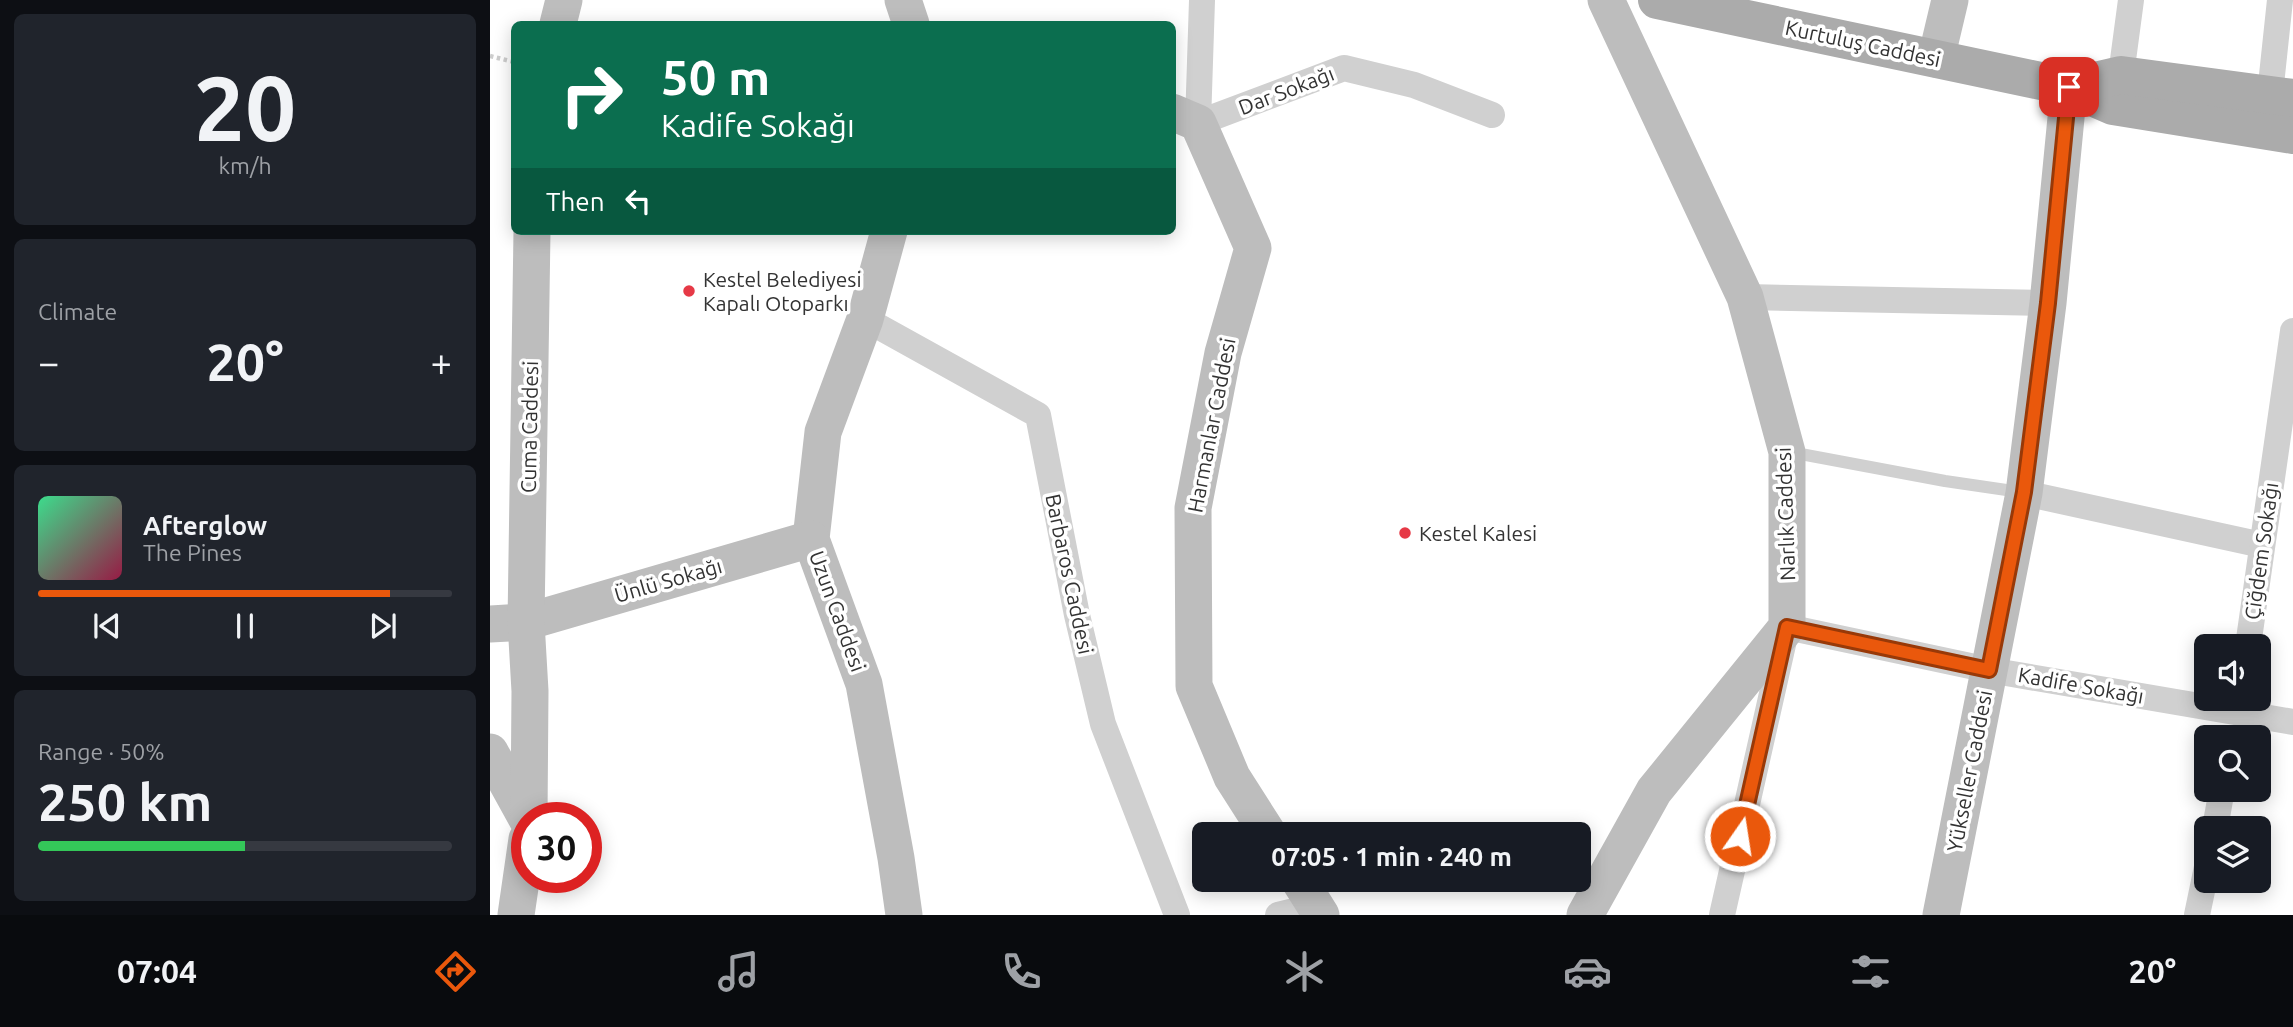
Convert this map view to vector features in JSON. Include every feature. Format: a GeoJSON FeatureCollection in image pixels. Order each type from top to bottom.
{"type":"FeatureCollection","features":[{"type":"Feature","properties":{"kind":"main road","name":"Kurtuluş Caddesi"},"geometry":{"type":"LineString","coordinates":[[1657,0],[2069,87],[2113,106],[2293,135]]}},
{"type":"Feature","properties":{"kind":"main road","name":"Kurtuluş Caddesi"},"geometry":{"type":"LineString","coordinates":[[2069,87],[2121,75],[2281,96]]}},
{"type":"Feature","properties":{"kind":"street"},"geometry":{"type":"LineString","coordinates":[[559,21],[564,0]]}},
{"type":"Feature","properties":{"kind":"street"},"geometry":{"type":"LineString","coordinates":[[903,0],[910,21]]}},
{"type":"Feature","properties":{"kind":"street"},"geometry":{"type":"LineString","coordinates":[[1185,118],[1202,0]]}},
{"type":"Feature","properties":{"kind":"street","name":"Narlık Caddesi"},"geometry":{"type":"LineString","coordinates":[[1606,0],[1745,297],[1787,452],[1787,627]]}},
{"type":"Feature","properties":{"kind":"street"},"geometry":{"type":"LineString","coordinates":[[1936,59],[1950,0]]}},
{"type":"Feature","properties":{"kind":"street"},"geometry":{"type":"LineString","coordinates":[[2121,75],[2131,0]]}},
{"type":"Feature","properties":{"kind":"street"},"geometry":{"type":"LineString","coordinates":[[2280,0],[2281,96]]}},
{"type":"Feature","properties":{"kind":"street","name":"Dar Sokağı"},"geometry":{"type":"LineString","coordinates":[[1185,118],[1344,68],[1414,85],[1492,115]]}},
{"type":"Feature","properties":{"kind":"street","name":"Yükseller Caddesi"},"geometry":{"type":"LineString","coordinates":[[1941,915],[2024,492],[2048,303],[2069,87]]}},
{"type":"Feature","properties":{"kind":"street","name":"Harmanlar Caddesi"},"geometry":{"type":"LineString","coordinates":[[1185,118],[1253,248],[1223,353],[1193,508],[1194,686],[1232,776],[1261,822]]}},
{"type":"Feature","properties":{"kind":"street","name":"Cuma Caddesi"},"geometry":{"type":"LineString","coordinates":[[528,802],[530,691],[508,623],[533,235]]}},
{"type":"Feature","properties":{"kind":"street","name":"Uzun Caddesi"},"geometry":{"type":"LineString","coordinates":[[888,235],[865,319],[823,432],[811,539],[864,684],[904,915]]}},
{"type":"Feature","properties":{"kind":"street"},"geometry":{"type":"LineString","coordinates":[[1745,297],[2048,303]]}},
{"type":"Feature","properties":{"kind":"street","name":"Barbaros Caddesi"},"geometry":{"type":"LineString","coordinates":[[865,319],[1038,415],[1077,615],[1103,724],[1177,915]]}},
{"type":"Feature","properties":{"kind":"street","name":"Çiğdem Sokağı"},"geometry":{"type":"LineString","coordinates":[[2250,634],[2293,331]]}},
{"type":"Feature","properties":{"kind":"street"},"geometry":{"type":"LineString","coordinates":[[2024,492],[2262,545]]}},
{"type":"Feature","properties":{"kind":"street","name":"Ünlü Sokağı"},"geometry":{"type":"LineString","coordinates":[[508,623],[811,539]]}},
{"type":"Feature","properties":{"kind":"street"},"geometry":{"type":"LineString","coordinates":[[1585,915],[1654,791],[1787,627]]}},
{"type":"Feature","properties":{"kind":"street"},"geometry":{"type":"LineString","coordinates":[[1722,915],[1787,627]]}},
{"type":"Feature","properties":{"kind":"street","name":"Kadife Sokağı"},"geometry":{"type":"LineString","coordinates":[[1787,627],[1989,670],[2237,716],[2293,722]]}},
{"type":"Feature","properties":{"kind":"street"},"geometry":{"type":"LineString","coordinates":[[490,752],[519,802]]}},
{"type":"Feature","properties":{"kind":"street"},"geometry":{"type":"LineString","coordinates":[[513,913],[517,893]]}},
{"type":"Feature","properties":{"kind":"street"},"geometry":{"type":"LineString","coordinates":[[2197,915],[2202,893]]}},
{"type":"Feature","properties":{"kind":"street"},"geometry":{"type":"LineString","coordinates":[[1278,915],[1312,900]]}},
{"type":"Feature","properties":{"kind":"lane"},"geometry":{"type":"LineString","coordinates":[[1787,452],[1945,481],[2024,492]]}},
{"type":"Feature","properties":{"kind":"path"},"geometry":{"type":"LineString","coordinates":[[490,56],[511,61]]}},
{"type":"Feature","properties":{"kind":"place","name":"Kestel Belediyesi Kapalı Otoparkı"},"geometry":{"type":"Point","coordinates":[689,291]}},
{"type":"Feature","properties":{"kind":"place","name":"Kestel Kalesi"},"geometry":{"type":"Point","coordinates":[1405,533]}},
{"type":"Feature","properties":{"kind":"route"},"geometry":{"type":"LineString","coordinates":[[1740,836],[1787,627],[1989,670],[2024,492],[2048,303],[2069,87]]}}]}
